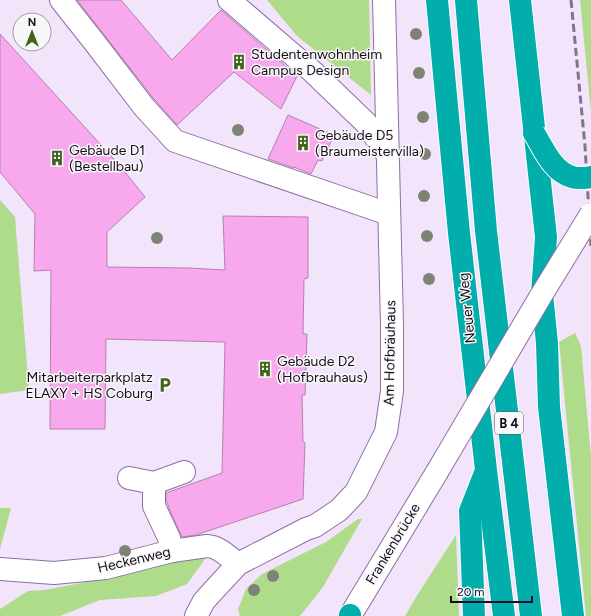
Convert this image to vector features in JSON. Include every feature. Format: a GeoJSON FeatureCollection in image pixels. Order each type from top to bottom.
{"type":"FeatureCollection","features":[{"type":"Feature","properties":{"kind":"highway","name":"Neuer Weg"},"geometry":{"type":"LineString","coordinates":[[437,0],[459,232],[504,616]]}},
{"type":"Feature","properties":{"kind":"highway","name":"Neuer Weg"},"geometry":{"type":"LineString","coordinates":[[466,0],[486,231],[531,616]]}},
{"type":"Feature","properties":{"kind":"highway"},"geometry":{"type":"LineString","coordinates":[[520,0],[546,238],[542,294],[547,343],[549,407],[573,616]]}},
{"type":"Feature","properties":{"kind":"highway"},"geometry":{"type":"LineString","coordinates":[[534,133],[552,163],[564,173],[573,177],[591,177]]}},
{"type":"Feature","properties":{"kind":"highway"},"geometry":{"type":"LineString","coordinates":[[474,616],[470,511],[486,470]]}},
{"type":"Feature","properties":{"kind":"street"},"geometry":{"type":"LineString","coordinates":[[61,0],[144,107],[175,141],[389,214]]}},
{"type":"Feature","properties":{"kind":"street"},"geometry":{"type":"LineString","coordinates":[[229,0],[314,72],[366,123],[387,154]]}},
{"type":"Feature","properties":{"kind":"street","name":"Am Hofbräuhaus"},"geometry":{"type":"LineString","coordinates":[[196,616],[204,601],[212,591],[238,564],[306,529],[315,526],[339,510],[356,492],[386,432],[392,384],[392,325],[384,0]]}},
{"type":"Feature","properties":{"kind":"street","name":"Frankenbrücke"},"geometry":{"type":"LineString","coordinates":[[350,616],[591,214]]}},
{"type":"Feature","properties":{"kind":"street"},"geometry":{"type":"LineString","coordinates":[[129,478],[154,483],[184,472]]}},
{"type":"Feature","properties":{"kind":"street"},"geometry":{"type":"LineString","coordinates":[[154,483],[154,506],[169,538],[172,550]]}},
{"type":"Feature","properties":{"kind":"street","name":"Heckenweg"},"geometry":{"type":"LineString","coordinates":[[0,570],[54,573],[106,568],[172,550],[212,546],[238,564]]}},
{"type":"Feature","properties":{"kind":"green space"},"geometry":{"type":"Polygon","coordinates":[[[267,0],[369,0],[371,95],[297,36],[267,0]]]}},
{"type":"Feature","properties":{"kind":"green space"},"geometry":{"type":"Polygon","coordinates":[[[580,0],[591,0],[591,112],[580,0]]]}},
{"type":"Feature","properties":{"kind":"green space"},"geometry":{"type":"Polygon","coordinates":[[[0,200],[15,217],[29,390],[0,394],[0,200]]]}},
{"type":"Feature","properties":{"kind":"green space"},"geometry":{"type":"Polygon","coordinates":[[[575,333],[581,346],[591,457],[591,616],[586,616],[559,342],[575,333]]]}},
{"type":"Feature","properties":{"kind":"green space"},"geometry":{"type":"Polygon","coordinates":[[[0,508],[11,508],[0,549],[0,508]]]}},
{"type":"Feature","properties":{"kind":"green space"},"geometry":{"type":"Polygon","coordinates":[[[358,519],[362,519],[323,587],[300,616],[240,616],[238,609],[246,589],[262,574],[326,542],[358,519]]]}},
{"type":"Feature","properties":{"kind":"green space"},"geometry":{"type":"Polygon","coordinates":[[[456,535],[459,616],[405,616],[418,594],[456,535]]]}},
{"type":"Feature","properties":{"kind":"green space"},"geometry":{"type":"Polygon","coordinates":[[[177,553],[205,559],[187,584],[156,596],[100,600],[60,616],[0,616],[0,609],[28,591],[45,590],[117,576],[177,553]]]}},
{"type":"Feature","properties":{"kind":"building","name":"Studentenwohnheim Campus Design"},"geometry":{"type":"Polygon","coordinates":[[[77,0],[121,0],[172,60],[221,10],[297,76],[281,109],[234,72],[177,125],[154,99],[77,0]]]}},
{"type":"Feature","properties":{"kind":"building"},"geometry":{"type":"Polygon","coordinates":[[[0,34],[12,47],[12,52],[16,52],[122,168],[145,197],[107,232],[107,267],[225,270],[223,216],[308,217],[308,278],[304,279],[303,334],[307,334],[305,395],[302,395],[303,441],[305,443],[303,499],[196,535],[182,537],[170,511],[166,499],[166,493],[222,473],[225,342],[106,339],[105,429],[50,429],[51,270],[34,271],[35,214],[0,172],[0,34]]]}},
{"type":"Feature","properties":{"kind":"building","name":"Gebäude D5 (Braumeistervilla)"},"geometry":{"type":"Polygon","coordinates":[[[288,115],[334,135],[322,161],[318,160],[311,174],[268,159],[288,115]]]}},
{"type":"Feature","properties":{"kind":"railway"},"geometry":{"type":"LineString","coordinates":[[571,0],[585,146],[591,246]]}},
{"type":"Feature","properties":{"kind":"place","name":"Studentenwohnheim Campus Design"},"geometry":{"type":"Point","coordinates":[239,62]}},
{"type":"Feature","properties":{"kind":"place","name":"Gebäude D5 (Braumeistervilla)"},"geometry":{"type":"Point","coordinates":[303,143]}},
{"type":"Feature","properties":{"kind":"place","name":"Gebäude D1 (Bestellbau)"},"geometry":{"type":"Point","coordinates":[57,158]}},
{"type":"Feature","properties":{"kind":"place","name":"Gebäude D2 (Hofbrauhaus)"},"geometry":{"type":"Point","coordinates":[265,369]}},
{"type":"Feature","properties":{"kind":"place","name":"Mitarbeiterparkplatz ELAXY + HS Coburg"},"geometry":{"type":"Point","coordinates":[165,385]}}]}
